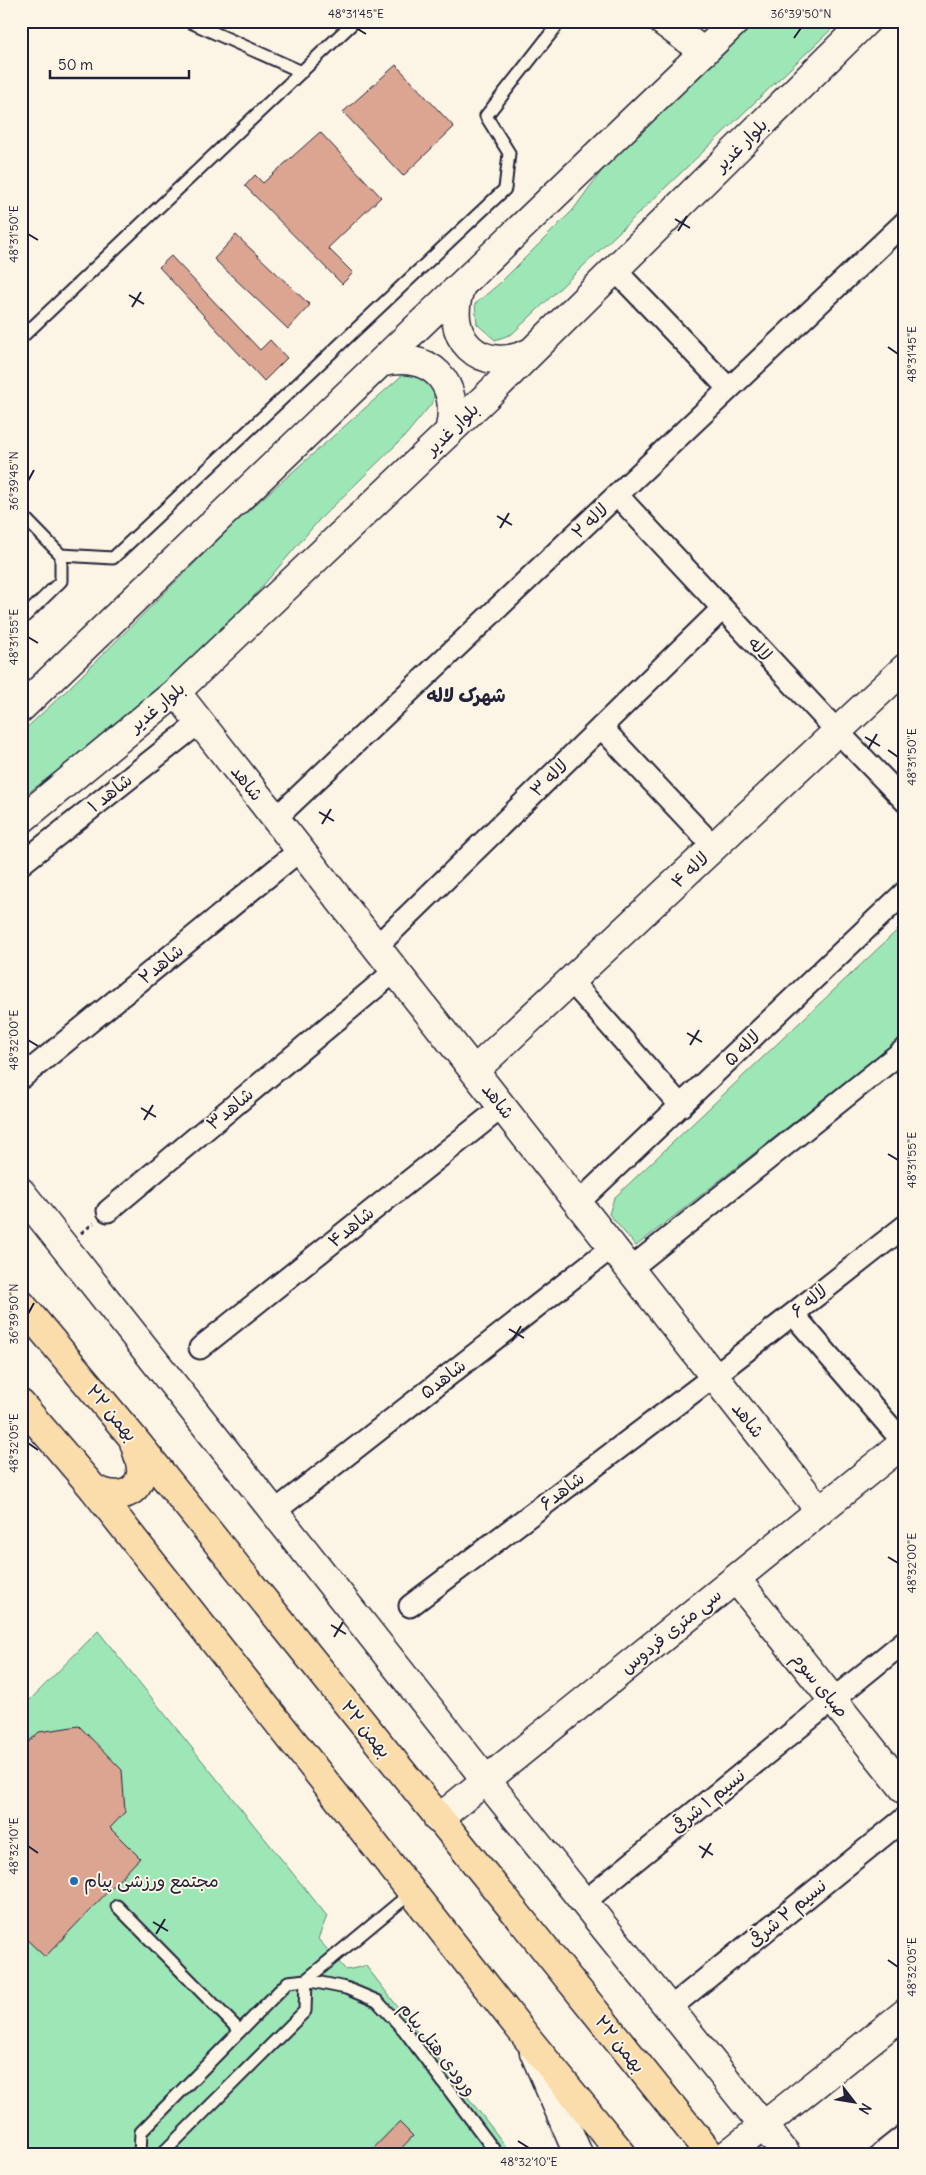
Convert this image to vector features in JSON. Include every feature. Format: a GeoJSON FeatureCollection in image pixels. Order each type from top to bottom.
{"type":"FeatureCollection","features":[{"type":"Feature","properties":{"kind":"highway","name":"۲۲ بهمن"},"geometry":{"type":"LineString","coordinates":[[21,1304],[133,1438],[438,1819],[710,2154]]}},
{"type":"Feature","properties":{"kind":"highway"},"geometry":{"type":"LineString","coordinates":[[21,1404],[93,1488],[528,2039],[622,2154]]}},
{"type":"Feature","properties":{"kind":"highway"},"geometry":{"type":"LineString","coordinates":[[93,1488],[106,1495],[119,1496],[132,1491],[141,1478],[140,1462],[133,1438]]}},
{"type":"Feature","properties":{"kind":"main road"},"geometry":{"type":"LineString","coordinates":[[662,21],[704,52]]}},
{"type":"Feature","properties":{"kind":"main road"},"geometry":{"type":"LineString","coordinates":[[21,708],[736,21]]}},
{"type":"Feature","properties":{"kind":"main road","name":"بلوار غدیر"},"geometry":{"type":"LineString","coordinates":[[21,820],[176,692],[449,432],[866,21]]}},
{"type":"Feature","properties":{"kind":"main road"},"geometry":{"type":"LineString","coordinates":[[461,286],[455,302],[454,318],[459,335],[470,348],[484,357],[501,361],[517,358],[532,351]]}},
{"type":"Feature","properties":{"kind":"main road"},"geometry":{"type":"LineString","coordinates":[[380,363],[397,359],[415,360],[431,368],[444,381],[451,397],[453,415],[449,432]]}},
{"type":"Feature","properties":{"kind":"main road","name":"لاله ۴"},"geometry":{"type":"LineString","coordinates":[[474,1072],[905,668]]}},
{"type":"Feature","properties":{"kind":"main road","name":"شاهد"},"geometry":{"type":"LineString","coordinates":[[176,692],[820,1511]]}},
{"type":"Feature","properties":{"kind":"main road"},"geometry":{"type":"LineString","coordinates":[[21,1192],[486,1780],[786,2154]]}},
{"type":"Feature","properties":{"kind":"main road","name":"سی متری فردوس"},"geometry":{"type":"LineString","coordinates":[[438,1819],[904,1443]]}},
{"type":"Feature","properties":{"kind":"main road","name":"صبای سوم"},"geometry":{"type":"LineString","coordinates":[[736,1579],[905,1790]]}},
{"type":"Feature","properties":{"kind":"main road"},"geometry":{"type":"LineString","coordinates":[[728,2154],[905,2013]]}},
{"type":"Feature","properties":{"kind":"main road"},"geometry":{"type":"LineString","coordinates":[[528,2039],[578,2154]]}},
{"type":"Feature","properties":{"kind":"street","name":"لاله ۲"},"geometry":{"type":"LineString","coordinates":[[276,819],[905,222]]}},
{"type":"Feature","properties":{"kind":"street"},"geometry":{"type":"LineString","coordinates":[[615,270],[729,389]]}},
{"type":"Feature","properties":{"kind":"street","name":"لاله"},"geometry":{"type":"LineString","coordinates":[[617,495],[837,732],[905,800]]}},
{"type":"Feature","properties":{"kind":"street","name":"لاله ۳"},"geometry":{"type":"LineString","coordinates":[[376,947],[722,609]]}},
{"type":"Feature","properties":{"kind":"street","name":"شاهد ۱"},"geometry":{"type":"LineString","coordinates":[[21,864],[200,722]]}},
{"type":"Feature","properties":{"kind":"street"},"geometry":{"type":"LineString","coordinates":[[601,727],[714,847]]}},
{"type":"Feature","properties":{"kind":"street","name":"شاهد۲"},"geometry":{"type":"LineString","coordinates":[[21,1078],[300,850]]}},
{"type":"Feature","properties":{"kind":"street","name":"لاله ۵"},"geometry":{"type":"LineString","coordinates":[[578,1203],[905,892]]}},
{"type":"Feature","properties":{"kind":"street","name":"شاهد۳"},"geometry":{"type":"LineString","coordinates":[[108,1211],[395,971]]}},
{"type":"Feature","properties":{"kind":"street"},"geometry":{"type":"LineString","coordinates":[[571,982],[681,1106]]}},
{"type":"Feature","properties":{"kind":"street"},"geometry":{"type":"LineString","coordinates":[[630,1269],[905,1049]]}},
{"type":"Feature","properties":{"kind":"street","name":"شاهد۴"},"geometry":{"type":"LineString","coordinates":[[200,1348],[502,1107]]}},
{"type":"Feature","properties":{"kind":"street","name":"لاله ۶"},"geometry":{"type":"LineString","coordinates":[[714,1376],[905,1226]]}},
{"type":"Feature","properties":{"kind":"street","name":"شاهد۵"},"geometry":{"type":"LineString","coordinates":[[274,1512],[612,1247]]}},
{"type":"Feature","properties":{"kind":"street"},"geometry":{"type":"LineString","coordinates":[[793,1314],[904,1443]]}},
{"type":"Feature","properties":{"kind":"street","name":"شاهد۶"},"geometry":{"type":"LineString","coordinates":[[410,1606],[714,1376]]}},
{"type":"Feature","properties":{"kind":"street","name":"نسیم ۱ شرقی"},"geometry":{"type":"LineString","coordinates":[[584,1902],[905,1641]]}},
{"type":"Feature","properties":{"kind":"street","name":"نسیم ۲ شرقی"},"geometry":{"type":"LineString","coordinates":[[670,2008],[905,1818]]}},
{"type":"Feature","properties":{"kind":"street"},"geometry":{"type":"LineString","coordinates":[[881,2154],[905,2135]]}},
{"type":"Feature","properties":{"kind":"lane"},"geometry":{"type":"LineString","coordinates":[[188,21],[302,72]]}},
{"type":"Feature","properties":{"kind":"lane"},"geometry":{"type":"LineString","coordinates":[[21,338],[355,21]]}},
{"type":"Feature","properties":{"kind":"lane"},"geometry":{"type":"LineString","coordinates":[[21,514],[61,555],[113,558],[505,189],[509,153],[486,116],[556,28],[548,21]]}},
{"type":"Feature","properties":{"kind":"lane"},"geometry":{"type":"LineString","coordinates":[[21,620],[61,581],[61,555]]}},
{"type":"Feature","properties":{"kind":"lane"},"geometry":{"type":"LineString","coordinates":[[140,2154],[141,2132],[288,1982],[306,1980],[412,1892]]}},
{"type":"Feature","properties":{"kind":"lane"},"geometry":{"type":"LineString","coordinates":[[117,1906],[240,2031]]}},
{"type":"Feature","properties":{"kind":"lane"},"geometry":{"type":"LineString","coordinates":[[162,2154],[305,2011],[306,1980]]}},
{"type":"Feature","properties":{"kind":"lane","name":"ورودی هتل پیام"},"geometry":{"type":"LineString","coordinates":[[306,1980],[346,1988],[377,2001],[404,2030],[497,2154]]}},
{"type":"Feature","properties":{"kind":"path"},"geometry":{"type":"LineString","coordinates":[[66,1247],[108,1211]]}},
{"type":"Feature","properties":{"kind":"green space"},"geometry":{"type":"Polygon","coordinates":[[[754,21],[840,21],[512,334],[495,340],[477,324],[475,304],[500,283],[573,210],[605,166],[754,21]]]}},
{"type":"Feature","properties":{"kind":"green space"},"geometry":{"type":"Polygon","coordinates":[[[406,372],[425,373],[436,385],[433,402],[405,436],[319,520],[202,657],[123,722],[21,798],[21,733],[63,694],[238,520],[406,372]]]}},
{"type":"Feature","properties":{"kind":"green space"},"geometry":{"type":"Polygon","coordinates":[[[905,923],[905,1035],[636,1246],[609,1214],[614,1198],[905,923]]]}},
{"type":"Feature","properties":{"kind":"green space"},"geometry":{"type":"Polygon","coordinates":[[[98,1631],[327,1916],[318,1939],[346,1970],[366,1966],[512,2154],[21,2154],[21,1709],[98,1631]]]}},
{"type":"Feature","properties":{"kind":"building"},"geometry":{"type":"Polygon","coordinates":[[[396,65],[454,127],[403,176],[343,112],[396,65]]]}},
{"type":"Feature","properties":{"kind":"building"},"geometry":{"type":"Polygon","coordinates":[[[320,132],[381,197],[328,248],[353,273],[342,284],[245,186],[255,175],[263,183],[320,132]]]}},
{"type":"Feature","properties":{"kind":"building"},"geometry":{"type":"Polygon","coordinates":[[[236,235],[310,305],[288,329],[214,259],[236,235]]]}},
{"type":"Feature","properties":{"kind":"building"},"geometry":{"type":"Polygon","coordinates":[[[171,256],[260,350],[270,340],[287,358],[264,381],[159,267],[171,256]]]}},
{"type":"Feature","properties":{"kind":"building"},"geometry":{"type":"Polygon","coordinates":[[[79,1726],[122,1770],[125,1812],[110,1828],[140,1858],[45,1957],[21,1934],[21,1749],[39,1732],[79,1726]]]}},
{"type":"Feature","properties":{"kind":"building"},"geometry":{"type":"Polygon","coordinates":[[[399,2122],[413,2136],[396,2154],[368,2154],[399,2122]]]}},
{"type":"Feature","properties":{"kind":"place","name":"مجتمع ورزشی پیام"},"geometry":{"type":"Point","coordinates":[74,1881]}},
{"type":"Feature","properties":{"kind":"district","name":"شهرک لاله"},"geometry":{"type":"Point","coordinates":[466,695]}}]}
